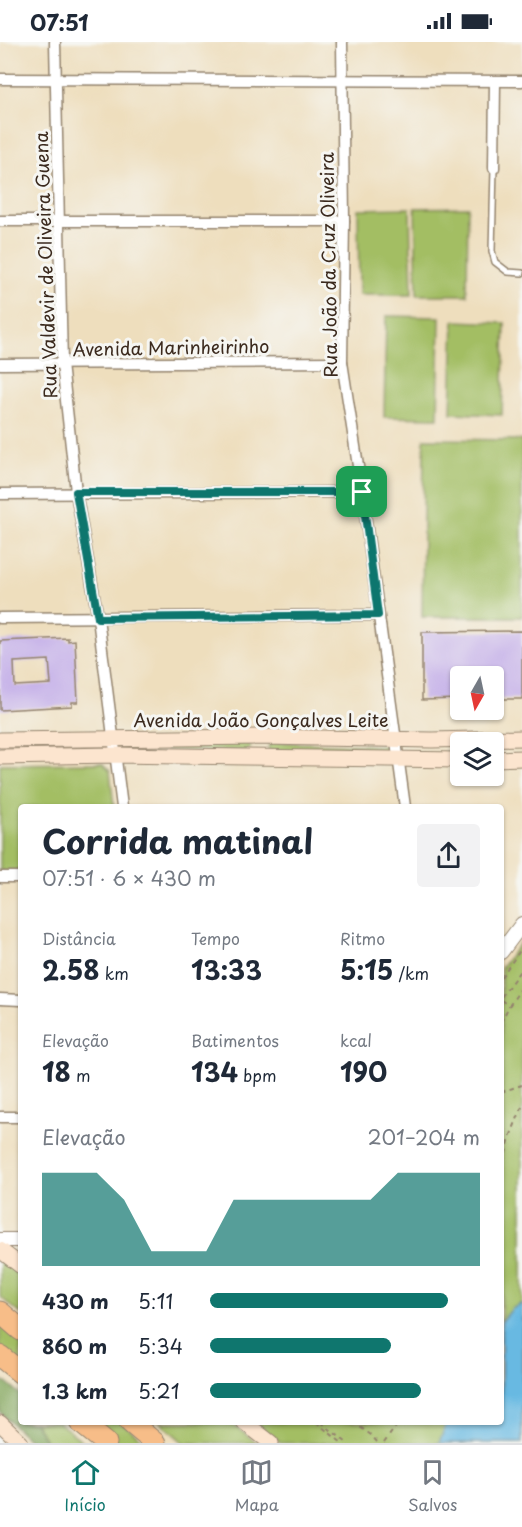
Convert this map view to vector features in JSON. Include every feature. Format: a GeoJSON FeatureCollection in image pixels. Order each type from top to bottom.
{"type":"FeatureCollection","features":[{"type":"Feature","properties":{"kind":"highway"},"geometry":{"type":"LineString","coordinates":[[0,1312],[18,1327]]}},
{"type":"Feature","properties":{"kind":"highway"},"geometry":{"type":"LineString","coordinates":[[0,1356],[18,1371]]}},
{"type":"Feature","properties":{"kind":"highway"},"geometry":{"type":"LineString","coordinates":[[143,1433],[164,1443]]}},
{"type":"Feature","properties":{"kind":"main road","name":"Avenida João Gonçalves Leite"},"geometry":{"type":"LineString","coordinates":[[0,740],[262,737],[432,740],[522,738]]}},
{"type":"Feature","properties":{"kind":"main road"},"geometry":{"type":"LineString","coordinates":[[261,757],[262,737]]}},
{"type":"Feature","properties":{"kind":"main road"},"geometry":{"type":"LineString","coordinates":[[432,740],[433,761]]}},
{"type":"Feature","properties":{"kind":"main road","name":"Avenida João Gonçalves Leite"},"geometry":{"type":"LineString","coordinates":[[0,757],[261,757],[450,760]]}},
{"type":"Feature","properties":{"kind":"main road"},"geometry":{"type":"LineString","coordinates":[[504,759],[522,758]]}},
{"type":"Feature","properties":{"kind":"main road"},"geometry":{"type":"LineString","coordinates":[[0,1250],[18,1264]]}},
{"type":"Feature","properties":{"kind":"main road"},"geometry":{"type":"LineString","coordinates":[[0,1423],[21,1443]]}},
{"type":"Feature","properties":{"kind":"main road"},"geometry":{"type":"LineString","coordinates":[[248,1425],[272,1443]]}},
{"type":"Feature","properties":{"kind":"street","name":"Rua Valdevir de Oliveira Guena"},"geometry":{"type":"LineString","coordinates":[[55,42],[62,364],[76,492],[98,618],[122,804]]}},
{"type":"Feature","properties":{"kind":"street","name":"Rua João da Cruz Oliveira"},"geometry":{"type":"LineString","coordinates":[[342,42],[344,221],[342,362],[405,804]]}},
{"type":"Feature","properties":{"kind":"street"},"geometry":{"type":"LineString","coordinates":[[0,79],[522,81]]}},
{"type":"Feature","properties":{"kind":"street"},"geometry":{"type":"LineString","coordinates":[[494,168],[495,82]]}},
{"type":"Feature","properties":{"kind":"street"},"geometry":{"type":"LineString","coordinates":[[0,221],[344,221]]}},
{"type":"Feature","properties":{"kind":"street","name":"Avenida Marinheirinho"},"geometry":{"type":"LineString","coordinates":[[0,364],[342,362]]}},
{"type":"Feature","properties":{"kind":"street"},"geometry":{"type":"LineString","coordinates":[[0,494],[362,492]]}},
{"type":"Feature","properties":{"kind":"street"},"geometry":{"type":"LineString","coordinates":[[0,618],[378,615]]}},
{"type":"Feature","properties":{"kind":"street"},"geometry":{"type":"LineString","coordinates":[[0,877],[18,877]]}},
{"type":"Feature","properties":{"kind":"street"},"geometry":{"type":"LineString","coordinates":[[504,948],[522,924]]}},
{"type":"Feature","properties":{"kind":"street"},"geometry":{"type":"LineString","coordinates":[[0,999],[18,1000]]}},
{"type":"Feature","properties":{"kind":"street"},"geometry":{"type":"LineString","coordinates":[[0,1117],[18,1117]]}},
{"type":"Feature","properties":{"kind":"street"},"geometry":{"type":"LineString","coordinates":[[0,1240],[18,1240]]}},
{"type":"Feature","properties":{"kind":"lane"},"geometry":{"type":"LineString","coordinates":[[494,168],[492,251],[495,262],[508,272],[522,273]]}},
{"type":"Feature","properties":{"kind":"path"},"geometry":{"type":"LineString","coordinates":[[504,973],[522,948]]}},
{"type":"Feature","properties":{"kind":"path"},"geometry":{"type":"LineString","coordinates":[[504,995],[522,968]]}},
{"type":"Feature","properties":{"kind":"path"},"geometry":{"type":"LineString","coordinates":[[504,1016],[522,987]]}},
{"type":"Feature","properties":{"kind":"path"},"geometry":{"type":"LineString","coordinates":[[504,1002],[509,1006]]}},
{"type":"Feature","properties":{"kind":"path"},"geometry":{"type":"LineString","coordinates":[[504,1091],[522,1085]]}},
{"type":"Feature","properties":{"kind":"path"},"geometry":{"type":"LineString","coordinates":[[504,1160],[522,1107]]}},
{"type":"Feature","properties":{"kind":"path"},"geometry":{"type":"LineString","coordinates":[[320,1425],[342,1443]]}},
{"type":"Feature","properties":{"kind":"path"},"geometry":{"type":"LineString","coordinates":[[325,1425],[347,1443]]}},
{"type":"Feature","properties":{"kind":"path"},"geometry":{"type":"LineString","coordinates":[[357,1425],[378,1443]]}},
{"type":"Feature","properties":{"kind":"path"},"geometry":{"type":"LineString","coordinates":[[384,1443],[397,1425]]}},
{"type":"Feature","properties":{"kind":"green space"},"geometry":{"type":"Polygon","coordinates":[[[468,207],[467,295],[417,295],[415,208],[468,207]]]}},
{"type":"Feature","properties":{"kind":"green space"},"geometry":{"type":"Polygon","coordinates":[[[410,208],[412,295],[359,295],[358,209],[410,208]]]}},
{"type":"Feature","properties":{"kind":"green space"},"geometry":{"type":"Polygon","coordinates":[[[386,316],[440,317],[438,418],[384,417],[386,316]]]}},
{"type":"Feature","properties":{"kind":"green space"},"geometry":{"type":"Polygon","coordinates":[[[454,321],[505,323],[502,415],[451,413],[454,321]]]}},
{"type":"Feature","properties":{"kind":"green space"},"geometry":{"type":"Polygon","coordinates":[[[424,439],[522,440],[522,617],[422,617],[424,439]]]}},
{"type":"Feature","properties":{"kind":"green space"},"geometry":{"type":"Polygon","coordinates":[[[246,742],[250,745],[250,749],[246,751],[123,749],[123,745],[246,742]]]}},
{"type":"Feature","properties":{"kind":"green space"},"geometry":{"type":"Polygon","coordinates":[[[272,742],[393,748],[392,755],[271,752],[268,749],[272,742]]]}},
{"type":"Feature","properties":{"kind":"green space"},"geometry":{"type":"Polygon","coordinates":[[[102,763],[110,771],[114,804],[18,804],[18,871],[0,871],[0,764],[102,763]]]}},
{"type":"Feature","properties":{"kind":"green space"},"geometry":{"type":"Polygon","coordinates":[[[522,940],[522,1443],[281,1443],[259,1425],[504,1425],[504,964],[522,940]]]}},
{"type":"Feature","properties":{"kind":"green space"},"geometry":{"type":"Polygon","coordinates":[[[0,1257],[18,1271],[18,1312],[0,1297],[0,1257]]]}},
{"type":"Feature","properties":{"kind":"green space"},"geometry":{"type":"Polygon","coordinates":[[[0,1323],[18,1338],[18,1363],[0,1348],[0,1323]]]}},
{"type":"Feature","properties":{"kind":"green space"},"geometry":{"type":"Polygon","coordinates":[[[0,1378],[18,1393],[18,1425],[36,1425],[48,1443],[32,1443],[0,1412],[0,1378]]]}},
{"type":"Feature","properties":{"kind":"green space"},"geometry":{"type":"Polygon","coordinates":[[[36,1425],[62,1425],[85,1443],[48,1443],[36,1425]]]}},
{"type":"Feature","properties":{"kind":"green space"},"geometry":{"type":"Polygon","coordinates":[[[92,1425],[125,1425],[147,1443],[114,1443],[92,1425]]]}},
{"type":"Feature","properties":{"kind":"green space"},"geometry":{"type":"Polygon","coordinates":[[[163,1425],[232,1425],[258,1443],[184,1443],[163,1425]]]}},
{"type":"Feature","properties":{"kind":"water"},"geometry":{"type":"Polygon","coordinates":[[[522,1303],[522,1443],[439,1443],[446,1425],[504,1425],[504,1318],[512,1309],[522,1303]]]}},
{"type":"Feature","properties":{"kind":"building"},"geometry":{"type":"Polygon","coordinates":[[[522,631],[522,699],[504,699],[504,666],[450,666],[450,699],[422,700],[422,632],[522,631]]]}},
{"type":"Feature","properties":{"kind":"building"},"geometry":{"type":"Polygon","coordinates":[[[68,638],[68,641],[75,640],[78,702],[72,702],[72,706],[0,710],[0,641],[68,638]],[[49,660],[14,662],[15,686],[51,684],[49,660]]]}},
{"type":"Feature","properties":{"kind":"route"},"geometry":{"type":"LineString","coordinates":[[76,492],[362,492],[378,615],[98,618],[76,492]]}}]}
